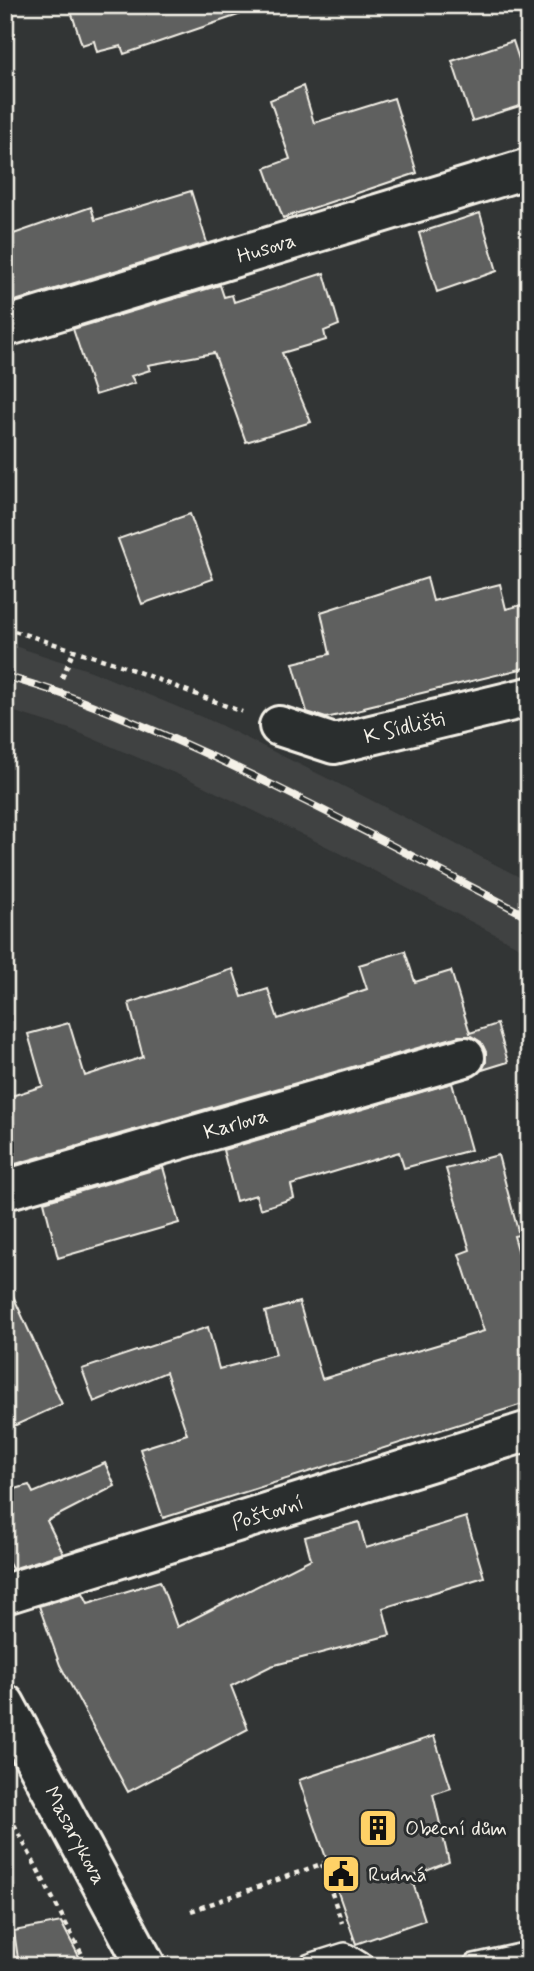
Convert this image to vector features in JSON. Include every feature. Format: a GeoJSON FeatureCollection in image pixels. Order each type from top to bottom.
{"type":"FeatureCollection","features":[{"type":"Feature","properties":{"kind":"street","name":"Husova"},"geometry":{"type":"LineString","coordinates":[[5,327],[529,168]]}},
{"type":"Feature","properties":{"kind":"street","name":"K Sídlišti"},"geometry":{"type":"LineString","coordinates":[[279,726],[334,744],[529,697]]}},
{"type":"Feature","properties":{"kind":"street","name":"Karlova"},"geometry":{"type":"LineString","coordinates":[[5,1190],[465,1057]]}},
{"type":"Feature","properties":{"kind":"street","name":"Poštovní"},"geometry":{"type":"LineString","coordinates":[[5,1594],[529,1431]]}},
{"type":"Feature","properties":{"kind":"street","name":"Masarykova"},"geometry":{"type":"LineString","coordinates":[[5,1704],[146,1966]]}},
{"type":"Feature","properties":{"kind":"lane"},"geometry":{"type":"LineString","coordinates":[[475,1966],[529,1954]]}},
{"type":"Feature","properties":{"kind":"lane"},"geometry":{"type":"LineString","coordinates":[[310,1966],[345,1955],[359,1964]]}},
{"type":"Feature","properties":{"kind":"path"},"geometry":{"type":"LineString","coordinates":[[5,628],[120,664],[279,726]]}},
{"type":"Feature","properties":{"kind":"path"},"geometry":{"type":"LineString","coordinates":[[62,678],[74,650]]}},
{"type":"Feature","properties":{"kind":"path"},"geometry":{"type":"LineString","coordinates":[[5,1807],[88,1966]]}},
{"type":"Feature","properties":{"kind":"path"},"geometry":{"type":"LineString","coordinates":[[191,1910],[325,1863],[359,1964]]}},
{"type":"Feature","properties":{"kind":"shaded area"},"geometry":{"type":"Polygon","coordinates":[[[5,643],[91,671],[216,723],[529,882],[529,952],[340,853],[191,780],[70,729],[5,709],[5,643]]]}},
{"type":"Feature","properties":{"kind":"building"},"geometry":{"type":"Polygon","coordinates":[[[69,5],[249,5],[250,11],[124,54],[121,46],[97,52],[94,41],[82,45],[69,5]]]}},
{"type":"Feature","properties":{"kind":"building"},"geometry":{"type":"Polygon","coordinates":[[[513,41],[529,90],[529,103],[472,121],[452,61],[513,41]]]}},
{"type":"Feature","properties":{"kind":"building"},"geometry":{"type":"Polygon","coordinates":[[[303,86],[314,123],[394,98],[417,173],[283,218],[265,168],[290,159],[270,100],[303,86]]]}},
{"type":"Feature","properties":{"kind":"building"},"geometry":{"type":"Polygon","coordinates":[[[191,191],[207,243],[5,304],[5,237],[91,207],[95,220],[191,191]]]}},
{"type":"Feature","properties":{"kind":"building"},"geometry":{"type":"Polygon","coordinates":[[[480,213],[497,271],[437,292],[419,233],[480,213]]]}},
{"type":"Feature","properties":{"kind":"building"},"geometry":{"type":"Polygon","coordinates":[[[324,273],[339,325],[324,331],[326,340],[282,353],[311,422],[246,442],[214,353],[148,365],[150,370],[131,376],[135,383],[95,395],[73,329],[220,285],[224,297],[232,295],[234,302],[324,273]]]}},
{"type":"Feature","properties":{"kind":"building"},"geometry":{"type":"Polygon","coordinates":[[[190,514],[213,579],[142,604],[118,539],[190,514]]]}},
{"type":"Feature","properties":{"kind":"building"},"geometry":{"type":"Polygon","coordinates":[[[427,578],[433,601],[500,584],[506,609],[529,603],[529,667],[326,718],[307,712],[293,663],[330,654],[321,612],[427,578]]]}},
{"type":"Feature","properties":{"kind":"building"},"geometry":{"type":"Polygon","coordinates":[[[405,951],[415,982],[451,971],[470,1033],[497,1024],[508,1062],[482,1070],[486,1062],[486,1052],[481,1042],[471,1036],[459,1036],[5,1167],[5,1098],[43,1086],[28,1034],[69,1023],[85,1076],[143,1057],[129,1003],[233,969],[242,997],[268,989],[278,1019],[367,989],[359,965],[405,951]]]}},
{"type":"Feature","properties":{"kind":"building"},"geometry":{"type":"Polygon","coordinates":[[[452,1083],[471,1150],[404,1168],[399,1152],[291,1185],[294,1198],[260,1209],[256,1195],[236,1201],[223,1150],[452,1083]]]}},
{"type":"Feature","properties":{"kind":"building"},"geometry":{"type":"Polygon","coordinates":[[[498,1155],[519,1235],[514,1236],[529,1288],[529,1402],[163,1518],[140,1449],[187,1434],[166,1372],[94,1402],[82,1369],[208,1327],[219,1369],[276,1354],[265,1312],[299,1302],[322,1379],[484,1331],[459,1254],[470,1250],[446,1169],[498,1155]]]}},
{"type":"Feature","properties":{"kind":"building"},"geometry":{"type":"Polygon","coordinates":[[[163,1167],[179,1223],[58,1258],[44,1202],[163,1167]]]}},
{"type":"Feature","properties":{"kind":"building"},"geometry":{"type":"Polygon","coordinates":[[[5,1278],[62,1404],[5,1430],[5,1278]]]}},
{"type":"Feature","properties":{"kind":"building"},"geometry":{"type":"Polygon","coordinates":[[[105,1463],[115,1486],[47,1521],[63,1553],[12,1569],[5,1556],[5,1492],[29,1485],[33,1493],[105,1463]]]}},
{"type":"Feature","properties":{"kind":"building"},"geometry":{"type":"Polygon","coordinates":[[[466,1517],[484,1577],[383,1608],[390,1635],[271,1666],[231,1686],[248,1729],[128,1792],[60,1665],[39,1606],[83,1593],[88,1603],[160,1581],[177,1627],[311,1559],[305,1537],[359,1522],[366,1548],[466,1517]]]}},
{"type":"Feature","properties":{"kind":"building","name":"Obecní dům"},"geometry":{"type":"Polygon","coordinates":[[[434,1736],[451,1788],[433,1794],[449,1862],[411,1877],[425,1920],[356,1944],[299,1780],[434,1736]]]}},
{"type":"Feature","properties":{"kind":"building"},"geometry":{"type":"Polygon","coordinates":[[[61,1922],[84,1966],[19,1966],[14,1931],[61,1922]]]}},
{"type":"Feature","properties":{"kind":"railway"},"geometry":{"type":"LineString","coordinates":[[5,676],[72,697],[196,749],[308,803],[529,917]]}},
{"type":"Feature","properties":{"kind":"place","name":"Obecní dům"},"geometry":{"type":"Point","coordinates":[378,1828]}},
{"type":"Feature","properties":{"kind":"place","name":"Rudná"},"geometry":{"type":"Point","coordinates":[341,1874]}}]}
